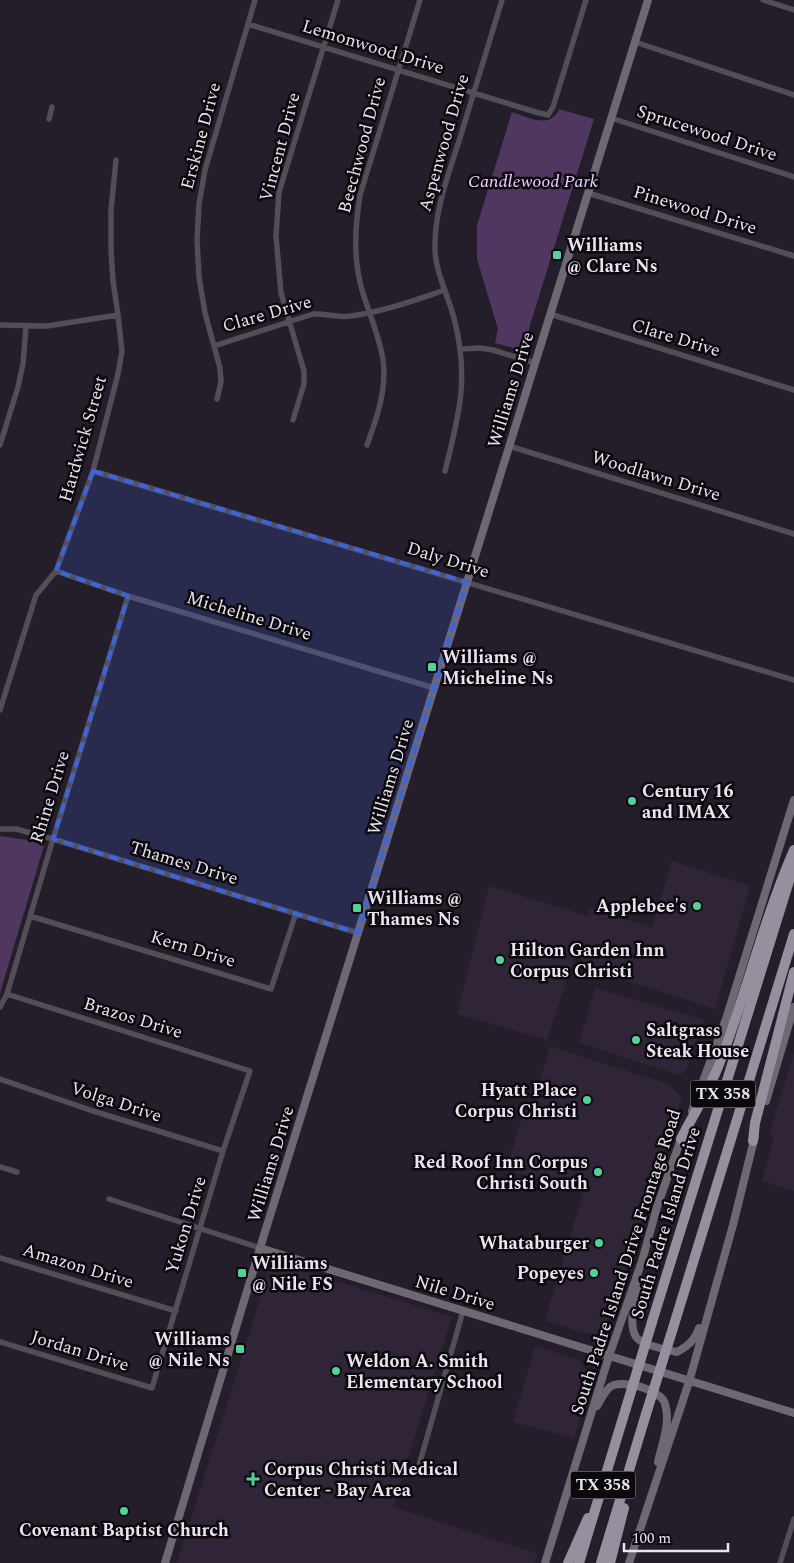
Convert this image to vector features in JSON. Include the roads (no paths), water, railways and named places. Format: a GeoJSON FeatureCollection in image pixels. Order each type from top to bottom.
{"type":"FeatureCollection","features":[{"type":"Feature","properties":{"kind":"highway"},"geometry":{"type":"LineString","coordinates":[[681,1139],[717,1070],[782,877],[794,850]]}},
{"type":"Feature","properties":{"kind":"highway","name":"South Padre Island Drive"},"geometry":{"type":"LineString","coordinates":[[579,1563],[794,866]]}},
{"type":"Feature","properties":{"kind":"highway","name":"TX 358"},"geometry":{"type":"LineString","coordinates":[[601,1563],[794,934]]}},
{"type":"Feature","properties":{"kind":"highway"},"geometry":{"type":"LineString","coordinates":[[753,1141],[755,1123],[794,972]]}},
{"type":"Feature","properties":{"kind":"highway"},"geometry":{"type":"LineString","coordinates":[[610,1563],[646,1414]]}},
{"type":"Feature","properties":{"kind":"highway"},"geometry":{"type":"LineString","coordinates":[[568,1563],[599,1497]]}},
{"type":"Feature","properties":{"kind":"street","name":"Erskine Drive"},"geometry":{"type":"LineString","coordinates":[[217,399],[220,368],[205,314],[199,278],[197,240],[199,204],[205,170],[255,0]]}},
{"type":"Feature","properties":{"kind":"street","name":"Vincent Drive"},"geometry":{"type":"LineString","coordinates":[[292,420],[304,384],[304,371],[281,293],[276,236],[279,192],[338,0]]}},
{"type":"Feature","properties":{"kind":"street","name":"Beechwood Drive"},"geometry":{"type":"LineString","coordinates":[[367,445],[378,412],[383,387],[383,360],[357,267],[355,244],[356,220],[360,195],[420,0]]}},
{"type":"Feature","properties":{"kind":"street","name":"Aspenwood Drive"},"geometry":{"type":"LineString","coordinates":[[445,471],[462,392],[461,349],[455,320],[438,268],[435,247],[436,225],[444,192],[502,0]]}},
{"type":"Feature","properties":{"kind":"street","name":"Lemonwood Drive"},"geometry":{"type":"LineString","coordinates":[[248,24],[398,71],[539,113],[548,114],[553,107],[586,0]]}},
{"type":"Feature","properties":{"kind":"street","name":"Williams Drive"},"geometry":{"type":"LineString","coordinates":[[165,1563],[260,1248],[648,0]]}},
{"type":"Feature","properties":{"kind":"street"},"geometry":{"type":"LineString","coordinates":[[763,0],[794,10]]}},
{"type":"Feature","properties":{"kind":"street"},"geometry":{"type":"LineString","coordinates":[[635,42],[794,95]]}},
{"type":"Feature","properties":{"kind":"street"},"geometry":{"type":"LineString","coordinates":[[49,119],[52,107]]}},
{"type":"Feature","properties":{"kind":"street","name":"Sprucewood Drive"},"geometry":{"type":"LineString","coordinates":[[611,118],[794,177]]}},
{"type":"Feature","properties":{"kind":"street","name":"Hardwick Street"},"geometry":{"type":"LineString","coordinates":[[0,710],[36,595],[56,571],[93,470],[121,359],[122,351],[111,250],[111,210],[116,160]]}},
{"type":"Feature","properties":{"kind":"street","name":"Pinewood Drive"},"geometry":{"type":"LineString","coordinates":[[588,193],[794,256]]}},
{"type":"Feature","properties":{"kind":"street","name":"Clare Drive"},"geometry":{"type":"LineString","coordinates":[[214,346],[312,314],[322,313],[350,316],[390,307],[445,290]]}},
{"type":"Feature","properties":{"kind":"street","name":"Clare Drive"},"geometry":{"type":"LineString","coordinates":[[550,314],[794,390]]}},
{"type":"Feature","properties":{"kind":"street"},"geometry":{"type":"LineString","coordinates":[[0,325],[26,327],[69,324],[118,315]]}},
{"type":"Feature","properties":{"kind":"street"},"geometry":{"type":"LineString","coordinates":[[0,445],[21,371],[26,327]]}},
{"type":"Feature","properties":{"kind":"street"},"geometry":{"type":"LineString","coordinates":[[461,349],[480,348],[493,350],[535,364]]}},
{"type":"Feature","properties":{"kind":"street","name":"Woodlawn Drive"},"geometry":{"type":"LineString","coordinates":[[509,446],[794,534]]}},
{"type":"Feature","properties":{"kind":"street","name":"Daly Drive"},"geometry":{"type":"LineString","coordinates":[[93,470],[794,680]]}},
{"type":"Feature","properties":{"kind":"street","name":"Micheline Drive"},"geometry":{"type":"LineString","coordinates":[[56,571],[128,596],[434,688]]}},
{"type":"Feature","properties":{"kind":"street","name":"Rhine Drive"},"geometry":{"type":"LineString","coordinates":[[0,1007],[7,994],[128,596]]}},
{"type":"Feature","properties":{"kind":"street","name":"South Padre Island Drive Frontage Road"},"geometry":{"type":"LineString","coordinates":[[545,1563],[609,1356],[642,1261],[665,1183],[726,1019],[794,800]]}},
{"type":"Feature","properties":{"kind":"street","name":"Thames Drive"},"geometry":{"type":"LineString","coordinates":[[0,829],[16,829],[53,839],[358,933]]}},
{"type":"Feature","properties":{"kind":"street","name":"Kern Drive"},"geometry":{"type":"LineString","coordinates":[[30,916],[271,989],[296,914]]}},
{"type":"Feature","properties":{"kind":"street","name":"Brazos Drive"},"geometry":{"type":"LineString","coordinates":[[7,994],[250,1071]]}},
{"type":"Feature","properties":{"kind":"street"},"geometry":{"type":"LineString","coordinates":[[629,1563],[689,1382],[734,1224],[753,1141],[794,1007]]}},
{"type":"Feature","properties":{"kind":"street","name":"Yukon Drive"},"geometry":{"type":"LineString","coordinates":[[152,1388],[223,1151],[250,1071]]}},
{"type":"Feature","properties":{"kind":"street","name":"Volga Drive"},"geometry":{"type":"LineString","coordinates":[[0,1079],[93,1111],[223,1151]]}},
{"type":"Feature","properties":{"kind":"street"},"geometry":{"type":"LineString","coordinates":[[0,1167],[17,1172]]}},
{"type":"Feature","properties":{"kind":"street","name":"Nile Drive"},"geometry":{"type":"LineString","coordinates":[[109,1199],[260,1248],[794,1413]]}},
{"type":"Feature","properties":{"kind":"street","name":"Amazon Drive"},"geometry":{"type":"LineString","coordinates":[[0,1258],[176,1311]]}},
{"type":"Feature","properties":{"kind":"street"},"geometry":{"type":"LineString","coordinates":[[642,1261],[632,1316],[636,1337],[641,1341],[676,1352],[687,1347],[696,1337],[714,1293]]}},
{"type":"Feature","properties":{"kind":"street"},"geometry":{"type":"LineString","coordinates":[[418,1469],[463,1311]]}},
{"type":"Feature","properties":{"kind":"street","name":"Jordan Drive"},"geometry":{"type":"LineString","coordinates":[[0,1342],[152,1388]]}},
{"type":"Feature","properties":{"kind":"street"},"geometry":{"type":"LineString","coordinates":[[590,1420],[610,1387],[622,1383],[648,1389],[661,1396],[665,1403],[667,1419],[648,1508]]}},
{"type":"Feature","properties":{"kind":"street"},"geometry":{"type":"LineString","coordinates":[[780,1563],[794,1519]]}},
{"type":"Feature","properties":{"kind":"place","name":"Williams @ Clare Ns"},"geometry":{"type":"Point","coordinates":[557,255]}},
{"type":"Feature","properties":{"kind":"place","name":"Williams @ Micheline Ns"},"geometry":{"type":"Point","coordinates":[432,667]}},
{"type":"Feature","properties":{"kind":"place","name":"Century 16 and IMAX"},"geometry":{"type":"Point","coordinates":[632,801]}},
{"type":"Feature","properties":{"kind":"place","name":"Applebee's"},"geometry":{"type":"Point","coordinates":[697,906]}},
{"type":"Feature","properties":{"kind":"place","name":"Williams @ Thames Ns"},"geometry":{"type":"Point","coordinates":[357,908]}},
{"type":"Feature","properties":{"kind":"place","name":"Hilton Garden Inn Corpus Christi"},"geometry":{"type":"Point","coordinates":[500,960]}},
{"type":"Feature","properties":{"kind":"place","name":"Saltgrass Steak House"},"geometry":{"type":"Point","coordinates":[636,1040]}},
{"type":"Feature","properties":{"kind":"place","name":"Hyatt Place Corpus Christi"},"geometry":{"type":"Point","coordinates":[587,1100]}},
{"type":"Feature","properties":{"kind":"place","name":"Red Roof Inn Corpus Christi South"},"geometry":{"type":"Point","coordinates":[598,1172]}},
{"type":"Feature","properties":{"kind":"place","name":"Whataburger"},"geometry":{"type":"Point","coordinates":[599,1243]}},
{"type":"Feature","properties":{"kind":"place","name":"Williams @ Nile FS"},"geometry":{"type":"Point","coordinates":[242,1273]}},
{"type":"Feature","properties":{"kind":"place","name":"Popeyes"},"geometry":{"type":"Point","coordinates":[594,1273]}},
{"type":"Feature","properties":{"kind":"place","name":"Williams @ Nile Ns"},"geometry":{"type":"Point","coordinates":[240,1349]}},
{"type":"Feature","properties":{"kind":"place","name":"Weldon A. Smith Elementary School"},"geometry":{"type":"Point","coordinates":[336,1371]}},
{"type":"Feature","properties":{"kind":"place","name":"Corpus Christi Medical Center - Bay Area"},"geometry":{"type":"Point","coordinates":[253,1479]}},
{"type":"Feature","properties":{"kind":"place","name":"Covenant Baptist Church"},"geometry":{"type":"Point","coordinates":[124,1511]}},
{"type":"Feature","properties":{"kind":"park label","name":"Candlewood Park"},"geometry":{"type":"Point","coordinates":[533,181]}}]}
